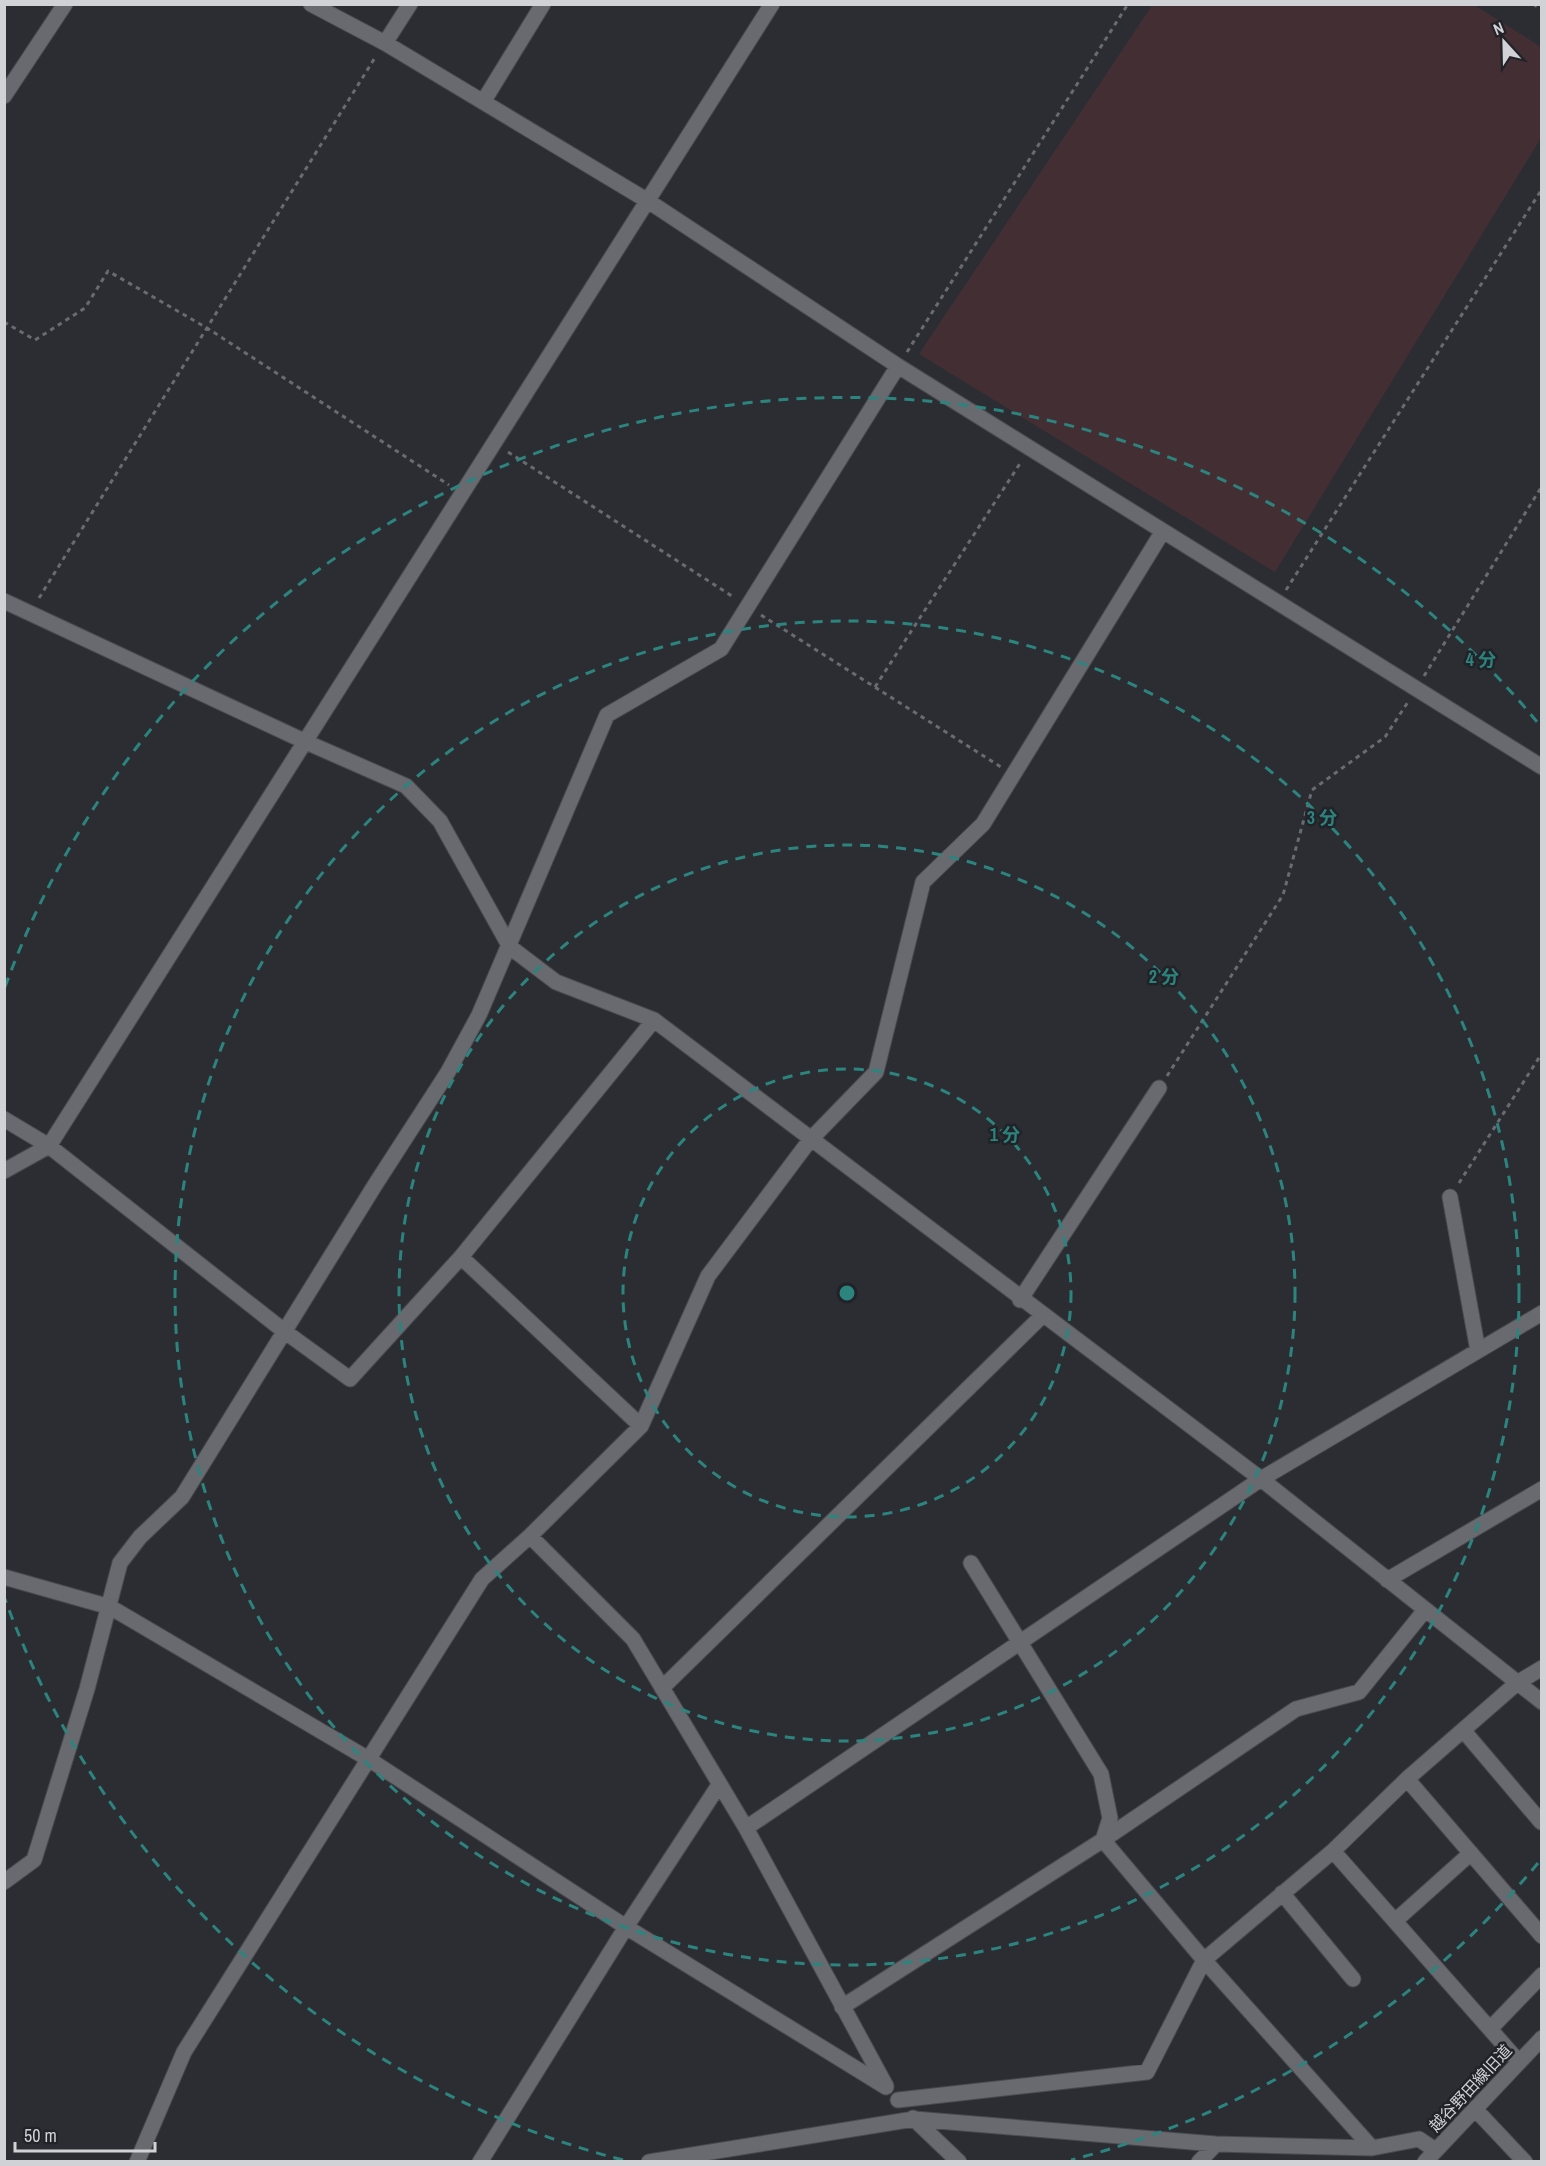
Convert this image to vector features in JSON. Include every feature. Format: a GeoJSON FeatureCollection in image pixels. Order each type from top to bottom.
{"type":"FeatureCollection","features":[{"type":"Feature","properties":{"kind":"street"},"geometry":{"type":"LineString","coordinates":[[4,96],[65,4]]}},
{"type":"Feature","properties":{"kind":"street"},"geometry":{"type":"LineString","coordinates":[[311,4],[384,43],[648,201],[898,366],[1542,767]]}},
{"type":"Feature","properties":{"kind":"street"},"geometry":{"type":"LineString","coordinates":[[384,43],[410,4]]}},
{"type":"Feature","properties":{"kind":"street"},"geometry":{"type":"LineString","coordinates":[[483,102],[543,4]]}},
{"type":"Feature","properties":{"kind":"street"},"geometry":{"type":"LineString","coordinates":[[4,1171],[49,1146],[772,4]]}},
{"type":"Feature","properties":{"kind":"street"},"geometry":{"type":"LineString","coordinates":[[4,1881],[34,1860],[110,1607],[120,1563],[140,1537],[182,1497],[448,1072],[479,1015],[510,947],[607,715],[722,649],[898,366]]}},
{"type":"Feature","properties":{"kind":"street"},"geometry":{"type":"LineString","coordinates":[[137,2162],[184,2052],[482,1579],[530,1536],[641,1426],[708,1276],[810,1140],[876,1072],[923,882],[983,824],[1163,531]]}},
{"type":"Feature","properties":{"kind":"street"},"geometry":{"type":"LineString","coordinates":[[4,601],[306,742],[406,786],[440,821],[510,947],[556,982],[654,1020],[1042,1316],[1261,1479],[1542,1702]]}},
{"type":"Feature","properties":{"kind":"street"},"geometry":{"type":"LineString","coordinates":[[4,1119],[49,1146],[284,1331],[350,1379],[461,1257],[654,1020]]}},
{"type":"Feature","properties":{"kind":"street"},"geometry":{"type":"LineString","coordinates":[[1020,1299],[1159,1088]]}},
{"type":"Feature","properties":{"kind":"street"},"geometry":{"type":"LineString","coordinates":[[1450,1197],[1478,1351]]}},
{"type":"Feature","properties":{"kind":"street"},"geometry":{"type":"LineString","coordinates":[[461,1257],[641,1426]]}},
{"type":"Feature","properties":{"kind":"street"},"geometry":{"type":"LineString","coordinates":[[746,1828],[1261,1479],[1542,1313]]}},
{"type":"Feature","properties":{"kind":"street"},"geometry":{"type":"LineString","coordinates":[[662,1688],[1042,1316]]}},
{"type":"Feature","properties":{"kind":"street"},"geometry":{"type":"LineString","coordinates":[[1387,1580],[1542,1489]]}},
{"type":"Feature","properties":{"kind":"street"},"geometry":{"type":"LineString","coordinates":[[530,1536],[633,1639],[746,1828],[886,2087],[914,2120],[959,2162]]}},
{"type":"Feature","properties":{"kind":"street"},"geometry":{"type":"LineString","coordinates":[[971,1563],[1101,1774],[1110,1818],[1103,1840]]}},
{"type":"Feature","properties":{"kind":"street"},"geometry":{"type":"LineString","coordinates":[[4,1577],[110,1607],[370,1760],[626,1927],[886,2087]]}},
{"type":"Feature","properties":{"kind":"street"},"geometry":{"type":"LineString","coordinates":[[842,2007],[1103,1840],[1296,1708],[1359,1692],[1425,1610]]}},
{"type":"Feature","properties":{"kind":"street"},"geometry":{"type":"LineString","coordinates":[[898,2100],[1147,2072],[1204,1960],[1332,1851],[1407,1779],[1463,1730],[1518,1683],[1542,1668]]}},
{"type":"Feature","properties":{"kind":"street"},"geometry":{"type":"LineString","coordinates":[[1463,1730],[1540,1822]]}},
{"type":"Feature","properties":{"kind":"street"},"geometry":{"type":"LineString","coordinates":[[1407,1779],[1542,1936]]}},
{"type":"Feature","properties":{"kind":"street"},"geometry":{"type":"LineString","coordinates":[[480,2162],[626,1927],[719,1785]]}},
{"type":"Feature","properties":{"kind":"street"},"geometry":{"type":"LineString","coordinates":[[1103,1840],[1204,1960],[1372,2148]]}},
{"type":"Feature","properties":{"kind":"street"},"geometry":{"type":"LineString","coordinates":[[1332,1851],[1519,2062]]}},
{"type":"Feature","properties":{"kind":"street"},"geometry":{"type":"LineString","coordinates":[[1395,1921],[1471,1853]]}},
{"type":"Feature","properties":{"kind":"street"},"geometry":{"type":"LineString","coordinates":[[1282,1893],[1353,1979]]}},
{"type":"Feature","properties":{"kind":"street"},"geometry":{"type":"LineString","coordinates":[[1490,2029],[1542,1975]]}},
{"type":"Feature","properties":{"kind":"street","name":"越谷野田線旧道"},"geometry":{"type":"LineString","coordinates":[[1430,2156],[1542,2038]]}},
{"type":"Feature","properties":{"kind":"street"},"geometry":{"type":"LineString","coordinates":[[1475,2109],[1525,2162]]}},
{"type":"Feature","properties":{"kind":"street"},"geometry":{"type":"LineString","coordinates":[[649,2162],[747,2154],[914,2120],[1216,2144],[1372,2148],[1419,2139],[1430,2156]]}},
{"type":"Feature","properties":{"kind":"street"},"geometry":{"type":"LineString","coordinates":[[1199,2162],[1216,2144]]}},
{"type":"Feature","properties":{"kind":"path"},"geometry":{"type":"LineString","coordinates":[[898,366],[1128,4]]}},
{"type":"Feature","properties":{"kind":"path"},"geometry":{"type":"LineString","coordinates":[[1533,4],[1542,10]]}},
{"type":"Feature","properties":{"kind":"path"},"geometry":{"type":"LineString","coordinates":[[30,613],[384,43]]}},
{"type":"Feature","properties":{"kind":"path"},"geometry":{"type":"LineString","coordinates":[[1278,602],[1542,189]]}},
{"type":"Feature","properties":{"kind":"path"},"geometry":{"type":"LineString","coordinates":[[4,322],[34,340],[85,308],[108,271],[207,328],[462,494]]}},
{"type":"Feature","properties":{"kind":"path"},"geometry":{"type":"LineString","coordinates":[[875,687],[1030,449]]}},
{"type":"Feature","properties":{"kind":"path"},"geometry":{"type":"LineString","coordinates":[[1159,1088],[1283,895],[1312,790],[1385,737],[1542,486]]}},
{"type":"Feature","properties":{"kind":"path"},"geometry":{"type":"LineString","coordinates":[[1450,1197],[1542,1053]]}},
{"type":"Feature","properties":{"kind":"shaded area"},"geometry":{"type":"Polygon","coordinates":[[[1153,4],[1474,5],[1541,47],[1541,138],[1275,572],[919,354],[1153,4]]]}}]}
